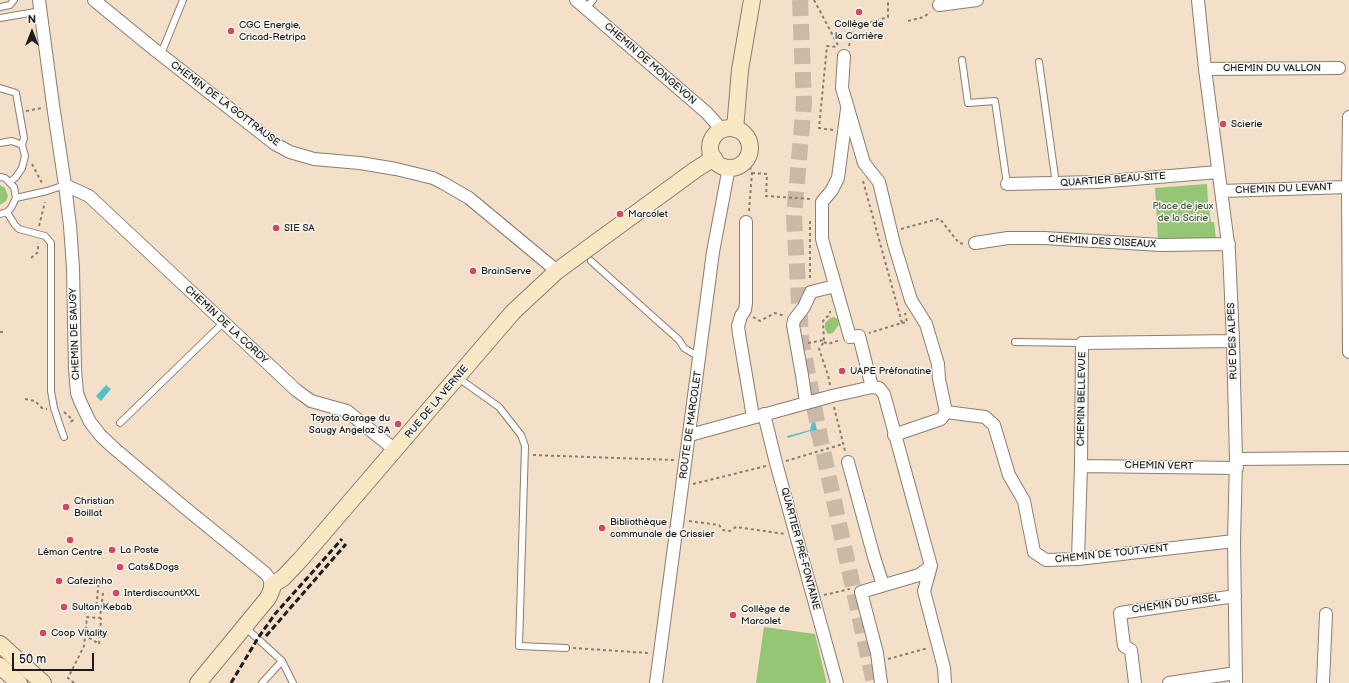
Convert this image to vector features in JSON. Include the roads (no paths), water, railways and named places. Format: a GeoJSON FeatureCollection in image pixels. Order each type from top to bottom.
{"type":"FeatureCollection","features":[{"type":"Feature","properties":{"kind":"street","name":"CHEMIN DE MONGEVON"},"geometry":{"type":"LineString","coordinates":[[576,0],[589,4],[707,113],[729,129]]}},
{"type":"Feature","properties":{"kind":"street"},"geometry":{"type":"LineString","coordinates":[[729,129],[752,0]]}},
{"type":"Feature","properties":{"kind":"street"},"geometry":{"type":"LineString","coordinates":[[939,5],[977,0]]}},
{"type":"Feature","properties":{"kind":"street","name":"RUE DES ALPES"},"geometry":{"type":"LineString","coordinates":[[1198,0],[1204,69],[1229,244],[1234,341],[1237,463],[1234,541],[1236,678]]}},
{"type":"Feature","properties":{"kind":"street","name":"CHEMIN DE LA GOTTRAUSE"},"geometry":{"type":"LineString","coordinates":[[96,1],[275,144],[290,152],[314,159],[360,163],[396,169],[432,178],[469,198],[557,271]]}},
{"type":"Feature","properties":{"kind":"street","name":"CHEMIN DE SAUGY"},"geometry":{"type":"LineString","coordinates":[[40,6],[53,105],[66,185],[73,268],[76,384],[79,397],[86,414],[95,428],[115,449],[265,573],[272,585]]}},
{"type":"Feature","properties":{"kind":"street"},"geometry":{"type":"LineString","coordinates":[[842,52],[842,88],[847,106],[864,163],[879,182],[891,231],[911,300],[926,324],[938,364],[939,378],[946,412],[941,419],[894,435]]}},
{"type":"Feature","properties":{"kind":"street","name":"CHEMIN DU VALLON"},"geometry":{"type":"LineString","coordinates":[[1204,69],[1339,68]]}},
{"type":"Feature","properties":{"kind":"street"},"geometry":{"type":"LineString","coordinates":[[847,106],[838,178],[832,190],[822,202],[822,239],[830,287],[854,337],[872,387]]}},
{"type":"Feature","properties":{"kind":"street","name":"CHEMIN DU LEVANT"},"geometry":{"type":"LineString","coordinates":[[1349,117],[1349,352]]}},
{"type":"Feature","properties":{"kind":"street"},"geometry":{"type":"LineString","coordinates":[[729,129],[741,131],[746,135],[749,141],[749,154],[742,164],[736,167],[723,166],[718,163],[711,152],[712,139],[716,134],[729,129]]}},
{"type":"Feature","properties":{"kind":"street","name":"RUE DE LA VERNIE"},"geometry":{"type":"LineString","coordinates":[[198,683],[268,598],[272,585],[283,578],[301,559],[514,312],[557,271],[695,170],[714,158]]}},
{"type":"Feature","properties":{"kind":"street","name":"ROUTE DE MARCOLET"},"geometry":{"type":"LineString","coordinates":[[656,683],[713,252],[730,167]]}},
{"type":"Feature","properties":{"kind":"street","name":"QUARTIER BEAU-SITE"},"geometry":{"type":"LineString","coordinates":[[1007,184],[1098,182],[1218,172]]}},
{"type":"Feature","properties":{"kind":"street","name":"CHEMIN DE LA CORDY"},"geometry":{"type":"LineString","coordinates":[[66,185],[89,196],[223,323],[307,399],[316,403],[347,411],[395,450]]}},
{"type":"Feature","properties":{"kind":"street","name":"CHEMIN DU LEVANT"},"geometry":{"type":"LineString","coordinates":[[1221,191],[1348,187]]}},
{"type":"Feature","properties":{"kind":"street","name":"QUARTIER PRÉ-FONTAINE"},"geometry":{"type":"LineString","coordinates":[[746,222],[746,303],[745,310],[738,326],[739,334],[758,416],[776,463],[837,683]]}},
{"type":"Feature","properties":{"kind":"street","name":"CHEMIN DES OISEAUX"},"geometry":{"type":"LineString","coordinates":[[975,243],[1008,238],[1044,238],[1161,245],[1229,244]]}},
{"type":"Feature","properties":{"kind":"street"},"geometry":{"type":"LineString","coordinates":[[808,402],[805,396],[794,320],[804,307],[811,292],[830,287]]}},
{"type":"Feature","properties":{"kind":"street","name":"CHEMIN BELLEVUE"},"geometry":{"type":"LineString","coordinates":[[1078,559],[1081,466],[1082,343],[1234,341]]}},
{"type":"Feature","properties":{"kind":"street"},"geometry":{"type":"LineString","coordinates":[[690,435],[832,396],[872,387],[879,388],[884,394],[931,566],[924,591],[939,645],[944,668],[945,683]]}},
{"type":"Feature","properties":{"kind":"street","name":"CHEMIN DE TOUT-VENT"},"geometry":{"type":"LineString","coordinates":[[946,412],[985,417],[994,425],[1009,475],[1024,501],[1034,552],[1046,560],[1078,559],[1234,541]]}},
{"type":"Feature","properties":{"kind":"street"},"geometry":{"type":"LineString","coordinates":[[1237,463],[1349,458]]}},
{"type":"Feature","properties":{"kind":"street"},"geometry":{"type":"LineString","coordinates":[[848,462],[883,585]]}},
{"type":"Feature","properties":{"kind":"street","name":"CHEMIN VERT"},"geometry":{"type":"LineString","coordinates":[[1081,466],[1237,463]]}},
{"type":"Feature","properties":{"kind":"street"},"geometry":{"type":"LineString","coordinates":[[881,683],[877,652],[861,592],[919,575],[931,566]]}},
{"type":"Feature","properties":{"kind":"street","name":"CHEMIN DU RISEL"},"geometry":{"type":"LineString","coordinates":[[1135,683],[1131,650],[1124,646],[1120,613],[1235,596]]}},
{"type":"Feature","properties":{"kind":"street"},"geometry":{"type":"LineString","coordinates":[[1323,683],[1326,614]]}},
{"type":"Feature","properties":{"kind":"street"},"geometry":{"type":"LineString","coordinates":[[0,644],[43,683]]}},
{"type":"Feature","properties":{"kind":"street"},"geometry":{"type":"LineString","coordinates":[[0,666],[19,683]]}},
{"type":"Feature","properties":{"kind":"street"},"geometry":{"type":"LineString","coordinates":[[1169,683],[1236,678]]}},
{"type":"Feature","properties":{"kind":"lane"},"geometry":{"type":"LineString","coordinates":[[0,7],[10,5],[14,0]]}},
{"type":"Feature","properties":{"kind":"lane"},"geometry":{"type":"LineString","coordinates":[[161,54],[183,0]]}},
{"type":"Feature","properties":{"kind":"lane"},"geometry":{"type":"LineString","coordinates":[[0,18],[40,6]]}},
{"type":"Feature","properties":{"kind":"lane"},"geometry":{"type":"LineString","coordinates":[[962,60],[968,103],[995,101],[1007,184]]}},
{"type":"Feature","properties":{"kind":"lane"},"geometry":{"type":"LineString","coordinates":[[1039,62],[1056,184]]}},
{"type":"Feature","properties":{"kind":"lane"},"geometry":{"type":"LineString","coordinates":[[0,88],[16,93],[24,138],[22,145],[25,156],[22,168],[16,177],[10,182]]}},
{"type":"Feature","properties":{"kind":"lane"},"geometry":{"type":"LineString","coordinates":[[0,143],[12,141],[22,145]]}},
{"type":"Feature","properties":{"kind":"lane"},"geometry":{"type":"LineString","coordinates":[[0,177],[5,178],[14,187],[16,198],[14,203],[3,213],[19,229],[45,236],[51,243],[51,391],[54,408],[64,437]]}},
{"type":"Feature","properties":{"kind":"lane"},"geometry":{"type":"LineString","coordinates":[[16,198],[66,185]]}},
{"type":"Feature","properties":{"kind":"lane"},"geometry":{"type":"LineString","coordinates":[[591,261],[680,340],[684,348],[694,354],[700,355]]}},
{"type":"Feature","properties":{"kind":"lane"},"geometry":{"type":"LineString","coordinates":[[120,423],[223,323]]}},
{"type":"Feature","properties":{"kind":"lane"},"geometry":{"type":"LineString","coordinates":[[1015,342],[1082,343]]}},
{"type":"Feature","properties":{"kind":"lane"},"geometry":{"type":"LineString","coordinates":[[458,377],[499,407],[506,414],[521,435],[525,446],[526,455],[519,646],[566,648]]}},
{"type":"Feature","properties":{"kind":"lane"},"geometry":{"type":"LineString","coordinates":[[244,626],[282,660],[293,683]]}},
{"type":"Feature","properties":{"kind":"lane"},"geometry":{"type":"LineString","coordinates":[[262,683],[282,660]]}},
{"type":"Feature","properties":{"kind":"water"},"geometry":{"type":"Polygon","coordinates":[[[106,385],[111,389],[101,401],[96,396],[106,385]]]}},
{"type":"Feature","properties":{"kind":"water"},"geometry":{"type":"Polygon","coordinates":[[[815,421],[817,430],[815,438],[812,438],[810,431],[788,438],[787,436],[810,430],[812,422],[815,421]]]}},
{"type":"Feature","properties":{"kind":"tunnel"},"geometry":{"type":"LineString","coordinates":[[800,0],[804,103],[794,216],[801,338],[820,437],[874,683]]}},
{"type":"Feature","properties":{"kind":"railway"},"geometry":{"type":"LineString","coordinates":[[231,683],[258,638],[275,614],[342,539]]}},
{"type":"Feature","properties":{"kind":"railway"},"geometry":{"type":"LineString","coordinates":[[266,636],[346,544]]}},
{"type":"Feature","properties":{"kind":"place","name":"Collège de la Carrière"},"geometry":{"type":"Point","coordinates":[859,12]}},
{"type":"Feature","properties":{"kind":"place","name":"CGC Energie, Cricad-Retripa"},"geometry":{"type":"Point","coordinates":[231,31]}},
{"type":"Feature","properties":{"kind":"place","name":"Scierie"},"geometry":{"type":"Point","coordinates":[1223,124]}},
{"type":"Feature","properties":{"kind":"place","name":"Marcolet"},"geometry":{"type":"Point","coordinates":[620,214]}},
{"type":"Feature","properties":{"kind":"place","name":"SIE SA"},"geometry":{"type":"Point","coordinates":[276,228]}},
{"type":"Feature","properties":{"kind":"place","name":"BrainServe"},"geometry":{"type":"Point","coordinates":[473,271]}},
{"type":"Feature","properties":{"kind":"place","name":"UAPE Préfonatine"},"geometry":{"type":"Point","coordinates":[842,371]}},
{"type":"Feature","properties":{"kind":"place","name":"Toyota Garage du Saugy Angeloz SA"},"geometry":{"type":"Point","coordinates":[398,424]}},
{"type":"Feature","properties":{"kind":"place","name":"Christian Boillat"},"geometry":{"type":"Point","coordinates":[66,507]}},
{"type":"Feature","properties":{"kind":"place","name":"Bibliothèque communale de Crissier"},"geometry":{"type":"Point","coordinates":[602,528]}},
{"type":"Feature","properties":{"kind":"place","name":"Léman Centre"},"geometry":{"type":"Point","coordinates":[70,540]}},
{"type":"Feature","properties":{"kind":"place","name":"La Poste"},"geometry":{"type":"Point","coordinates":[112,550]}},
{"type":"Feature","properties":{"kind":"place","name":"Cats&Dogs"},"geometry":{"type":"Point","coordinates":[120,567]}},
{"type":"Feature","properties":{"kind":"place","name":"Cafezinho"},"geometry":{"type":"Point","coordinates":[59,581]}},
{"type":"Feature","properties":{"kind":"place","name":"InterdiscountXXL"},"geometry":{"type":"Point","coordinates":[116,593]}},
{"type":"Feature","properties":{"kind":"place","name":"Sultan Kebab"},"geometry":{"type":"Point","coordinates":[64,607]}},
{"type":"Feature","properties":{"kind":"place","name":"Collège de Marcolet"},"geometry":{"type":"Point","coordinates":[733,615]}},
{"type":"Feature","properties":{"kind":"place","name":"Coop Vitality"},"geometry":{"type":"Point","coordinates":[43,633]}},
{"type":"Feature","properties":{"kind":"park label","name":"Place de jeux de la Scirie"},"geometry":{"type":"Point","coordinates":[1183,212]}}]}
